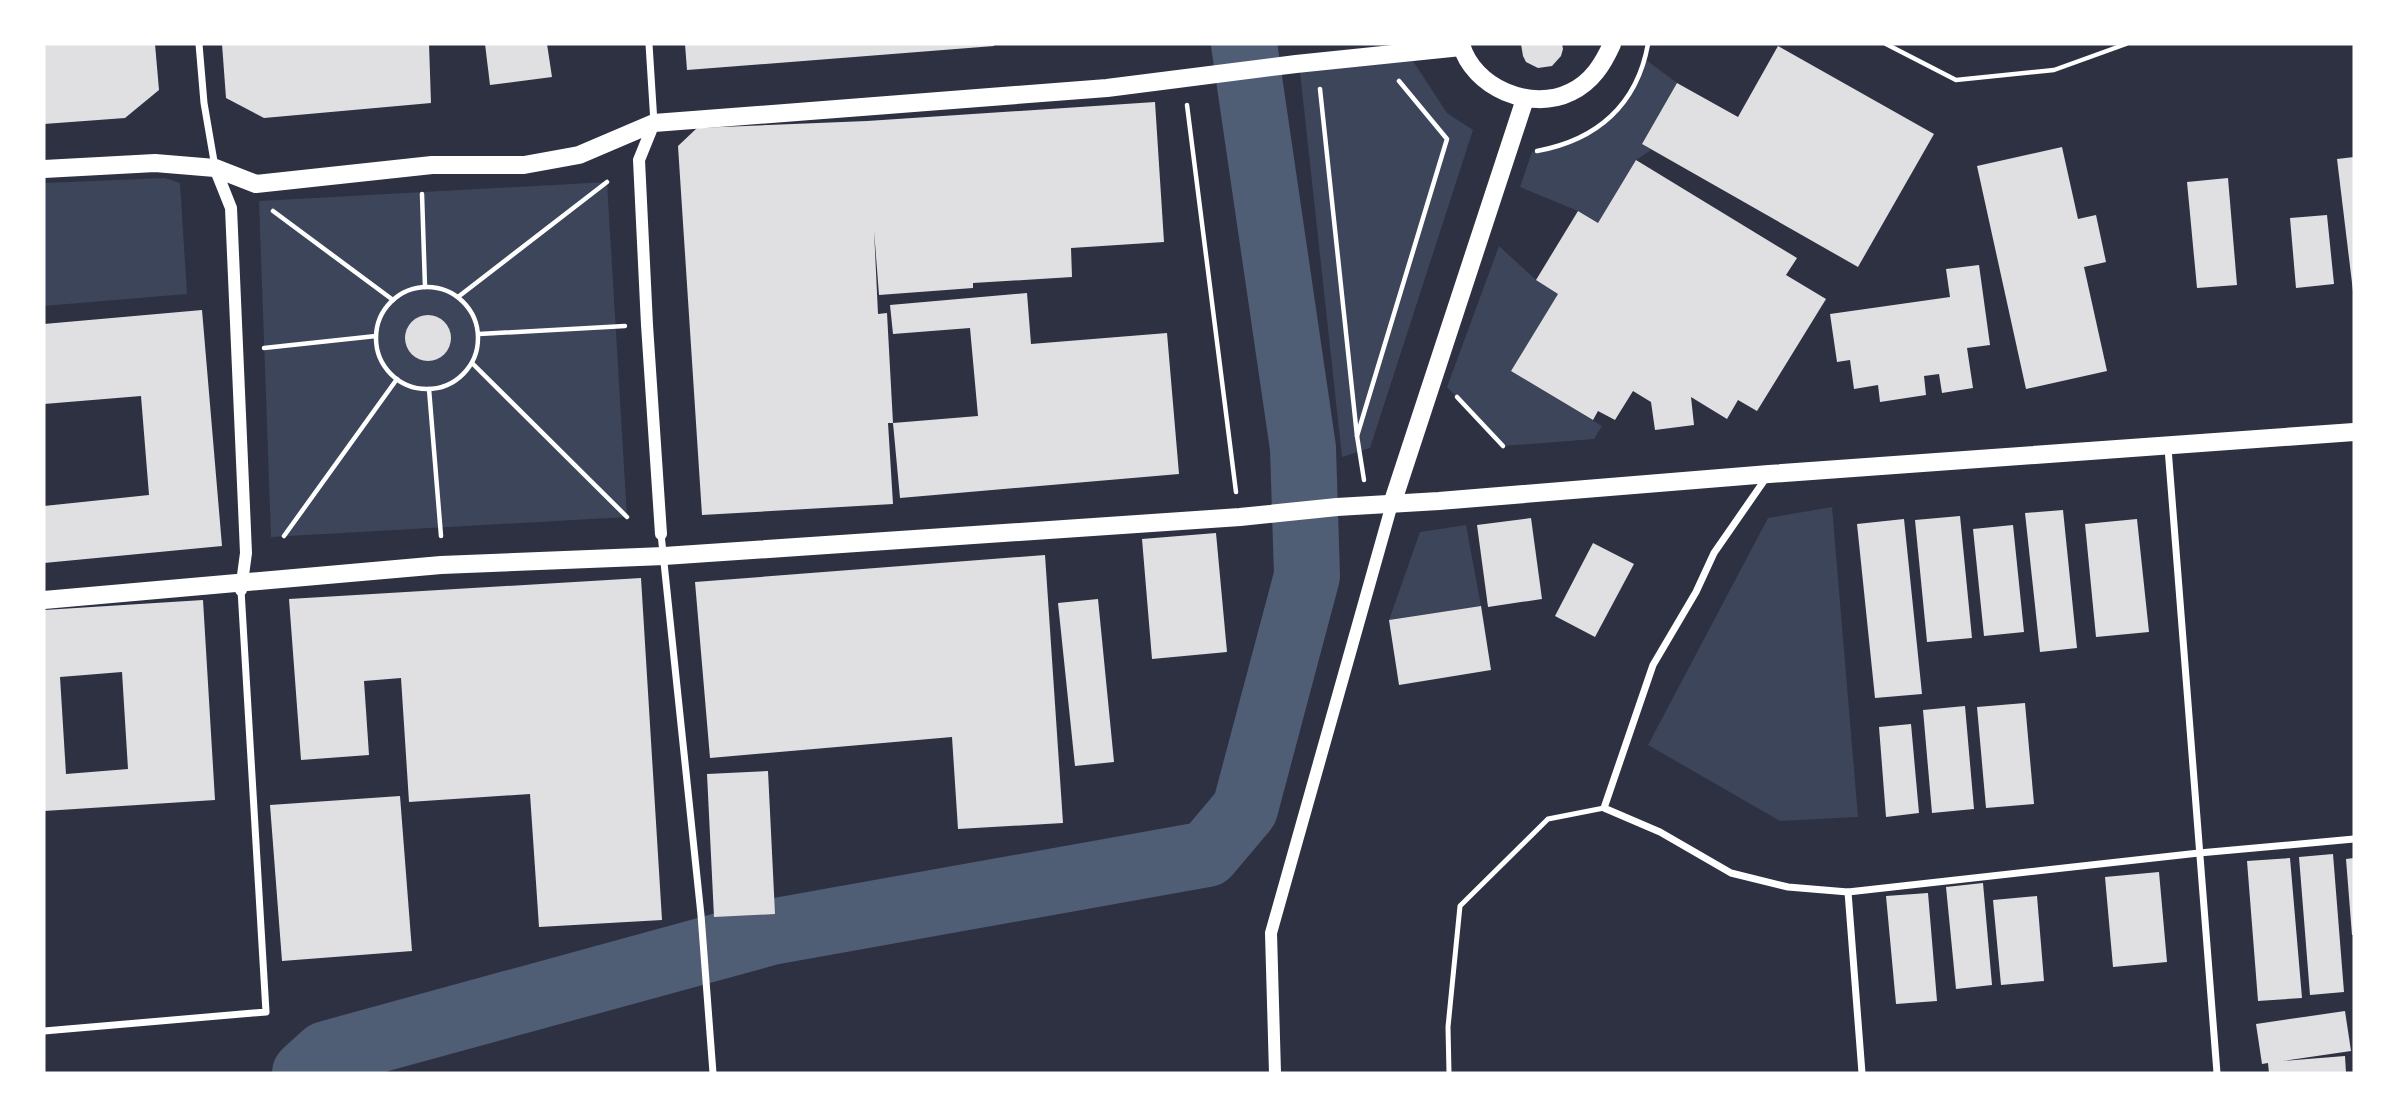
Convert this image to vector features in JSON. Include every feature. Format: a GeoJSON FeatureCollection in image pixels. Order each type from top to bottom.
{"type":"FeatureCollection","features":[{"type":"Feature","properties":{"kind":"main road"},"geometry":{"type":"LineString","coordinates":[[44,169],[155,163],[215,168],[256,184],[432,165],[524,165],[579,155],[654,123],[1107,88],[1461,45],[1480,75],[1500,91],[1525,99],[1548,99],[1570,93],[1590,80],[1604,62],[1612,44]]}},
{"type":"Feature","properties":{"kind":"main road"},"geometry":{"type":"LineString","coordinates":[[1392,504],[1525,99]]}},
{"type":"Feature","properties":{"kind":"main road"},"geometry":{"type":"LineString","coordinates":[[44,600],[242,586],[441,565],[664,556],[1240,517],[1337,507],[1769,474],[2354,432]]}},
{"type":"Feature","properties":{"kind":"street"},"geometry":{"type":"LineString","coordinates":[[44,1031],[266,1012],[242,586],[246,553],[231,208],[215,168],[204,103],[199,44]]}},
{"type":"Feature","properties":{"kind":"street"},"geometry":{"type":"LineString","coordinates":[[639,160],[654,123],[649,44]]}},
{"type":"Feature","properties":{"kind":"street"},"geometry":{"type":"LineString","coordinates":[[579,155],[625,138],[634,147],[639,160],[661,534],[701,915],[713,1073]]}},
{"type":"Feature","properties":{"kind":"street"},"geometry":{"type":"LineString","coordinates":[[2168,447],[2217,1073]]}},
{"type":"Feature","properties":{"kind":"street"},"geometry":{"type":"LineString","coordinates":[[1769,474],[1714,553],[1696,592],[1653,665],[1604,808],[1660,832],[1731,873],[1788,887],[1848,892],[2199,853],[2354,839]]}},
{"type":"Feature","properties":{"kind":"street"},"geometry":{"type":"LineString","coordinates":[[1275,1073],[1271,933],[1392,504]]}},
{"type":"Feature","properties":{"kind":"street"},"geometry":{"type":"LineString","coordinates":[[1848,892],[1862,1073]]}},
{"type":"Feature","properties":{"kind":"lane"},"geometry":{"type":"LineString","coordinates":[[1449,1073],[1448,1027],[1460,906],[1548,819],[1604,808]]}},
{"type":"Feature","properties":{"kind":"path"},"geometry":{"type":"LineString","coordinates":[[1532,152],[1560,147],[1606,124],[1624,103],[1645,59],[1648,44]]}},
{"type":"Feature","properties":{"kind":"path"},"geometry":{"type":"LineString","coordinates":[[1886,44],[1956,80],[2054,70],[2126,44]]}},
{"type":"Feature","properties":{"kind":"path"},"geometry":{"type":"LineString","coordinates":[[1183,79],[1240,517]]}},
{"type":"Feature","properties":{"kind":"path"},"geometry":{"type":"LineString","coordinates":[[1356,436],[1447,139],[1400,81],[1387,82]]}},
{"type":"Feature","properties":{"kind":"path"},"geometry":{"type":"LineString","coordinates":[[1333,86],[1320,87],[1356,436],[1367,505]]}},
{"type":"Feature","properties":{"kind":"path"},"geometry":{"type":"LineString","coordinates":[[458,297],[607,182]]}},
{"type":"Feature","properties":{"kind":"path"},"geometry":{"type":"LineString","coordinates":[[422,192],[425,287]]}},
{"type":"Feature","properties":{"kind":"path"},"geometry":{"type":"LineString","coordinates":[[270,209],[393,300]]}},
{"type":"Feature","properties":{"kind":"path"},"geometry":{"type":"LineString","coordinates":[[425,287],[443,289],[458,297],[469,307],[479,334],[478,349],[472,363],[461,376],[446,386],[429,389],[412,387],[397,379],[385,367],[378,352],[376,336],[384,310],[393,300],[408,291],[425,287]]}},
{"type":"Feature","properties":{"kind":"path"},"geometry":{"type":"LineString","coordinates":[[479,334],[647,325]]}},
{"type":"Feature","properties":{"kind":"path"},"geometry":{"type":"LineString","coordinates":[[264,348],[376,336]]}},
{"type":"Feature","properties":{"kind":"path"},"geometry":{"type":"LineString","coordinates":[[472,363],[626,517]]}},
{"type":"Feature","properties":{"kind":"path"},"geometry":{"type":"LineString","coordinates":[[284,536],[397,379]]}},
{"type":"Feature","properties":{"kind":"path"},"geometry":{"type":"LineString","coordinates":[[429,389],[441,536]]}},
{"type":"Feature","properties":{"kind":"path"},"geometry":{"type":"LineString","coordinates":[[1457,397],[1503,446]]}},
{"type":"Feature","properties":{"kind":"shaded area"},"geometry":{"type":"Polygon","coordinates":[[[1645,59],[1677,83],[1642,144],[1651,150],[1636,160],[1598,223],[1578,211],[1520,187],[1532,152],[1582,137],[1615,114],[1629,94],[1645,59]]]}},
{"type":"Feature","properties":{"kind":"shaded area"},"geometry":{"type":"Polygon","coordinates":[[[1413,61],[1447,113],[1473,130],[1370,448],[1342,457],[1300,72],[1413,61]]]}},
{"type":"Feature","properties":{"kind":"shaded area"},"geometry":{"type":"Polygon","coordinates":[[[165,178],[180,183],[187,294],[44,306],[44,183],[165,178]]]}},
{"type":"Feature","properties":{"kind":"shaded area"},"geometry":{"type":"Polygon","coordinates":[[[607,182],[627,517],[271,537],[259,201],[607,182]]]}},
{"type":"Feature","properties":{"kind":"shaded area"},"geometry":{"type":"Polygon","coordinates":[[[1499,246],[1536,280],[1558,294],[1511,371],[1602,426],[1594,439],[1503,446],[1447,387],[1499,246]]]}},
{"type":"Feature","properties":{"kind":"shaded area"},"geometry":{"type":"Polygon","coordinates":[[[1832,507],[1858,817],[1780,821],[1648,745],[1768,518],[1832,507]]]}},
{"type":"Feature","properties":{"kind":"shaded area"},"geometry":{"type":"Polygon","coordinates":[[[1466,525],[1481,606],[1389,620],[1420,532],[1466,525]]]}},
{"type":"Feature","properties":{"kind":"building"},"geometry":{"type":"Polygon","coordinates":[[[44,44],[155,44],[159,90],[125,118],[44,124],[44,44]]]}},
{"type":"Feature","properties":{"kind":"building"},"geometry":{"type":"Polygon","coordinates":[[[222,44],[429,44],[431,103],[264,118],[226,98],[222,44]]]}},
{"type":"Feature","properties":{"kind":"building"},"geometry":{"type":"Polygon","coordinates":[[[485,44],[547,44],[552,77],[490,85],[485,44]]]}},
{"type":"Feature","properties":{"kind":"building"},"geometry":{"type":"Polygon","coordinates":[[[685,44],[994,44],[994,46],[687,70],[685,44]]]}},
{"type":"Feature","properties":{"kind":"building"},"geometry":{"type":"Polygon","coordinates":[[[1521,44],[1562,44],[1563,49],[1561,56],[1552,66],[1538,68],[1526,62],[1521,44]]]}},
{"type":"Feature","properties":{"kind":"building"},"geometry":{"type":"Polygon","coordinates":[[[1778,46],[1934,134],[1858,267],[1642,144],[1677,83],[1738,117],[1778,46]]]}},
{"type":"Feature","properties":{"kind":"building"},"geometry":{"type":"Polygon","coordinates":[[[1155,102],[1164,242],[1071,248],[1072,277],[973,283],[973,288],[879,295],[874,230],[878,314],[887,313],[893,423],[888,423],[893,504],[702,515],[678,146],[697,128],[867,121],[1155,102]]]}},
{"type":"Feature","properties":{"kind":"building"},"geometry":{"type":"Polygon","coordinates":[[[2062,147],[2078,219],[2096,215],[2106,262],[2084,267],[2107,371],[2026,389],[1977,166],[2062,147]]]}},
{"type":"Feature","properties":{"kind":"building"},"geometry":{"type":"Polygon","coordinates":[[[2354,157],[2354,291],[2353,291],[2337,159],[2354,157]]]}},
{"type":"Feature","properties":{"kind":"building"},"geometry":{"type":"Polygon","coordinates":[[[1636,160],[1797,258],[1786,275],[1826,299],[1757,411],[1738,400],[1727,419],[1691,397],[1694,425],[1655,430],[1651,402],[1633,391],[1615,420],[1598,411],[1593,420],[1511,371],[1558,294],[1536,280],[1578,211],[1598,223],[1636,160]]]}},
{"type":"Feature","properties":{"kind":"building"},"geometry":{"type":"Polygon","coordinates":[[[2228,178],[2237,285],[2197,288],[2187,182],[2228,178]]]}},
{"type":"Feature","properties":{"kind":"building"},"geometry":{"type":"Polygon","coordinates":[[[2327,215],[2334,284],[2296,288],[2290,218],[2327,215]]]}},
{"type":"Feature","properties":{"kind":"building"},"geometry":{"type":"Polygon","coordinates":[[[1979,265],[1990,345],[1967,348],[1973,388],[1942,393],[1939,374],[1924,376],[1926,395],[1880,402],[1878,385],[1854,389],[1850,360],[1837,362],[1830,314],[1950,297],[1946,269],[1979,265]]]}},
{"type":"Feature","properties":{"kind":"building"},"geometry":{"type":"Polygon","coordinates":[[[1027,293],[1031,344],[1167,333],[1179,474],[900,498],[893,423],[978,416],[970,328],[893,334],[890,305],[1027,293]]]}},
{"type":"Feature","properties":{"kind":"building"},"geometry":{"type":"Polygon","coordinates":[[[202,310],[222,546],[44,563],[44,506],[149,495],[141,396],[44,404],[44,324],[202,310]]]}},
{"type":"Feature","properties":{"kind":"building"},"geometry":{"type":"Polygon","coordinates":[[[428,315],[445,321],[451,338],[445,355],[428,361],[411,355],[405,338],[411,321],[428,315]]]}},
{"type":"Feature","properties":{"kind":"building"},"geometry":{"type":"Polygon","coordinates":[[[2063,510],[2077,648],[2040,652],[2025,513],[2063,510]]]}},
{"type":"Feature","properties":{"kind":"building"},"geometry":{"type":"Polygon","coordinates":[[[1960,516],[1972,638],[1927,642],[1915,520],[1960,516]]]}},
{"type":"Feature","properties":{"kind":"building"},"geometry":{"type":"Polygon","coordinates":[[[1531,518],[1542,599],[1488,607],[1477,525],[1531,518]]]}},
{"type":"Feature","properties":{"kind":"building"},"geometry":{"type":"Polygon","coordinates":[[[1904,519],[1922,694],[1875,698],[1857,524],[1904,519]]]}},
{"type":"Feature","properties":{"kind":"building"},"geometry":{"type":"Polygon","coordinates":[[[2137,519],[2149,632],[2096,637],[2085,524],[2137,519]]]}},
{"type":"Feature","properties":{"kind":"building"},"geometry":{"type":"Polygon","coordinates":[[[2013,525],[2024,632],[1984,636],[1973,529],[2013,525]]]}},
{"type":"Feature","properties":{"kind":"building"},"geometry":{"type":"Polygon","coordinates":[[[1216,533],[1227,652],[1152,659],[1142,539],[1216,533]]]}},
{"type":"Feature","properties":{"kind":"building"},"geometry":{"type":"Polygon","coordinates":[[[1593,543],[1634,564],[1595,637],[1555,616],[1593,543]]]}},
{"type":"Feature","properties":{"kind":"building"},"geometry":{"type":"Polygon","coordinates":[[[1045,555],[1063,823],[958,829],[952,737],[710,758],[695,582],[1045,555]]]}},
{"type":"Feature","properties":{"kind":"building"},"geometry":{"type":"Polygon","coordinates":[[[641,578],[662,920],[539,927],[530,794],[409,802],[401,678],[364,681],[369,755],[301,760],[289,599],[641,578]]]}},
{"type":"Feature","properties":{"kind":"building"},"geometry":{"type":"Polygon","coordinates":[[[1098,599],[1114,762],[1075,766],[1058,603],[1098,599]]]}},
{"type":"Feature","properties":{"kind":"building"},"geometry":{"type":"Polygon","coordinates":[[[203,600],[215,800],[44,811],[44,610],[203,600]],[[122,672],[60,677],[66,774],[128,769],[122,672]]]}},
{"type":"Feature","properties":{"kind":"building"},"geometry":{"type":"Polygon","coordinates":[[[1481,606],[1491,670],[1399,685],[1389,620],[1481,606]]]}},
{"type":"Feature","properties":{"kind":"building"},"geometry":{"type":"Polygon","coordinates":[[[2025,703],[2034,804],[1986,808],[1977,707],[2025,703]]]}},
{"type":"Feature","properties":{"kind":"building"},"geometry":{"type":"Polygon","coordinates":[[[1965,706],[1974,809],[1932,813],[1923,710],[1965,706]]]}},
{"type":"Feature","properties":{"kind":"building"},"geometry":{"type":"Polygon","coordinates":[[[1911,724],[1919,813],[1886,817],[1879,727],[1911,724]]]}},
{"type":"Feature","properties":{"kind":"building"},"geometry":{"type":"Polygon","coordinates":[[[768,771],[775,914],[714,917],[707,774],[768,771]]]}},
{"type":"Feature","properties":{"kind":"building"},"geometry":{"type":"Polygon","coordinates":[[[400,796],[412,951],[282,961],[270,805],[400,796]]]}},
{"type":"Feature","properties":{"kind":"building"},"geometry":{"type":"Polygon","coordinates":[[[2333,854],[2344,992],[2310,995],[2299,857],[2333,854]]]}},
{"type":"Feature","properties":{"kind":"building"},"geometry":{"type":"Polygon","coordinates":[[[2290,858],[2302,998],[2258,1001],[2247,861],[2290,858]]]}},
{"type":"Feature","properties":{"kind":"building"},"geometry":{"type":"Polygon","coordinates":[[[2354,858],[2354,935],[2352,935],[2346,859],[2354,858]]]}},
{"type":"Feature","properties":{"kind":"building"},"geometry":{"type":"Polygon","coordinates":[[[2159,872],[2167,962],[2113,967],[2105,877],[2159,872]]]}},
{"type":"Feature","properties":{"kind":"building"},"geometry":{"type":"Polygon","coordinates":[[[1983,883],[1992,985],[1956,989],[1946,887],[1983,883]]]}},
{"type":"Feature","properties":{"kind":"building"},"geometry":{"type":"Polygon","coordinates":[[[1928,893],[1937,1001],[1896,1004],[1886,896],[1928,893]]]}},
{"type":"Feature","properties":{"kind":"building"},"geometry":{"type":"Polygon","coordinates":[[[2037,896],[2044,981],[2001,985],[1993,900],[2037,896]]]}},
{"type":"Feature","properties":{"kind":"building"},"geometry":{"type":"Polygon","coordinates":[[[2345,1011],[2351,1051],[2282,1061],[2345,1056],[2346,1073],[2269,1073],[2268,1063],[2262,1064],[2256,1024],[2345,1011]]]}},
{"type":"Feature","properties":{"kind":"waterway"},"geometry":{"type":"LineString","coordinates":[[305,1073],[326,1054],[771,932],[1207,854],[1245,809],[1307,576],[1303,448],[1244,44]]}}]}
